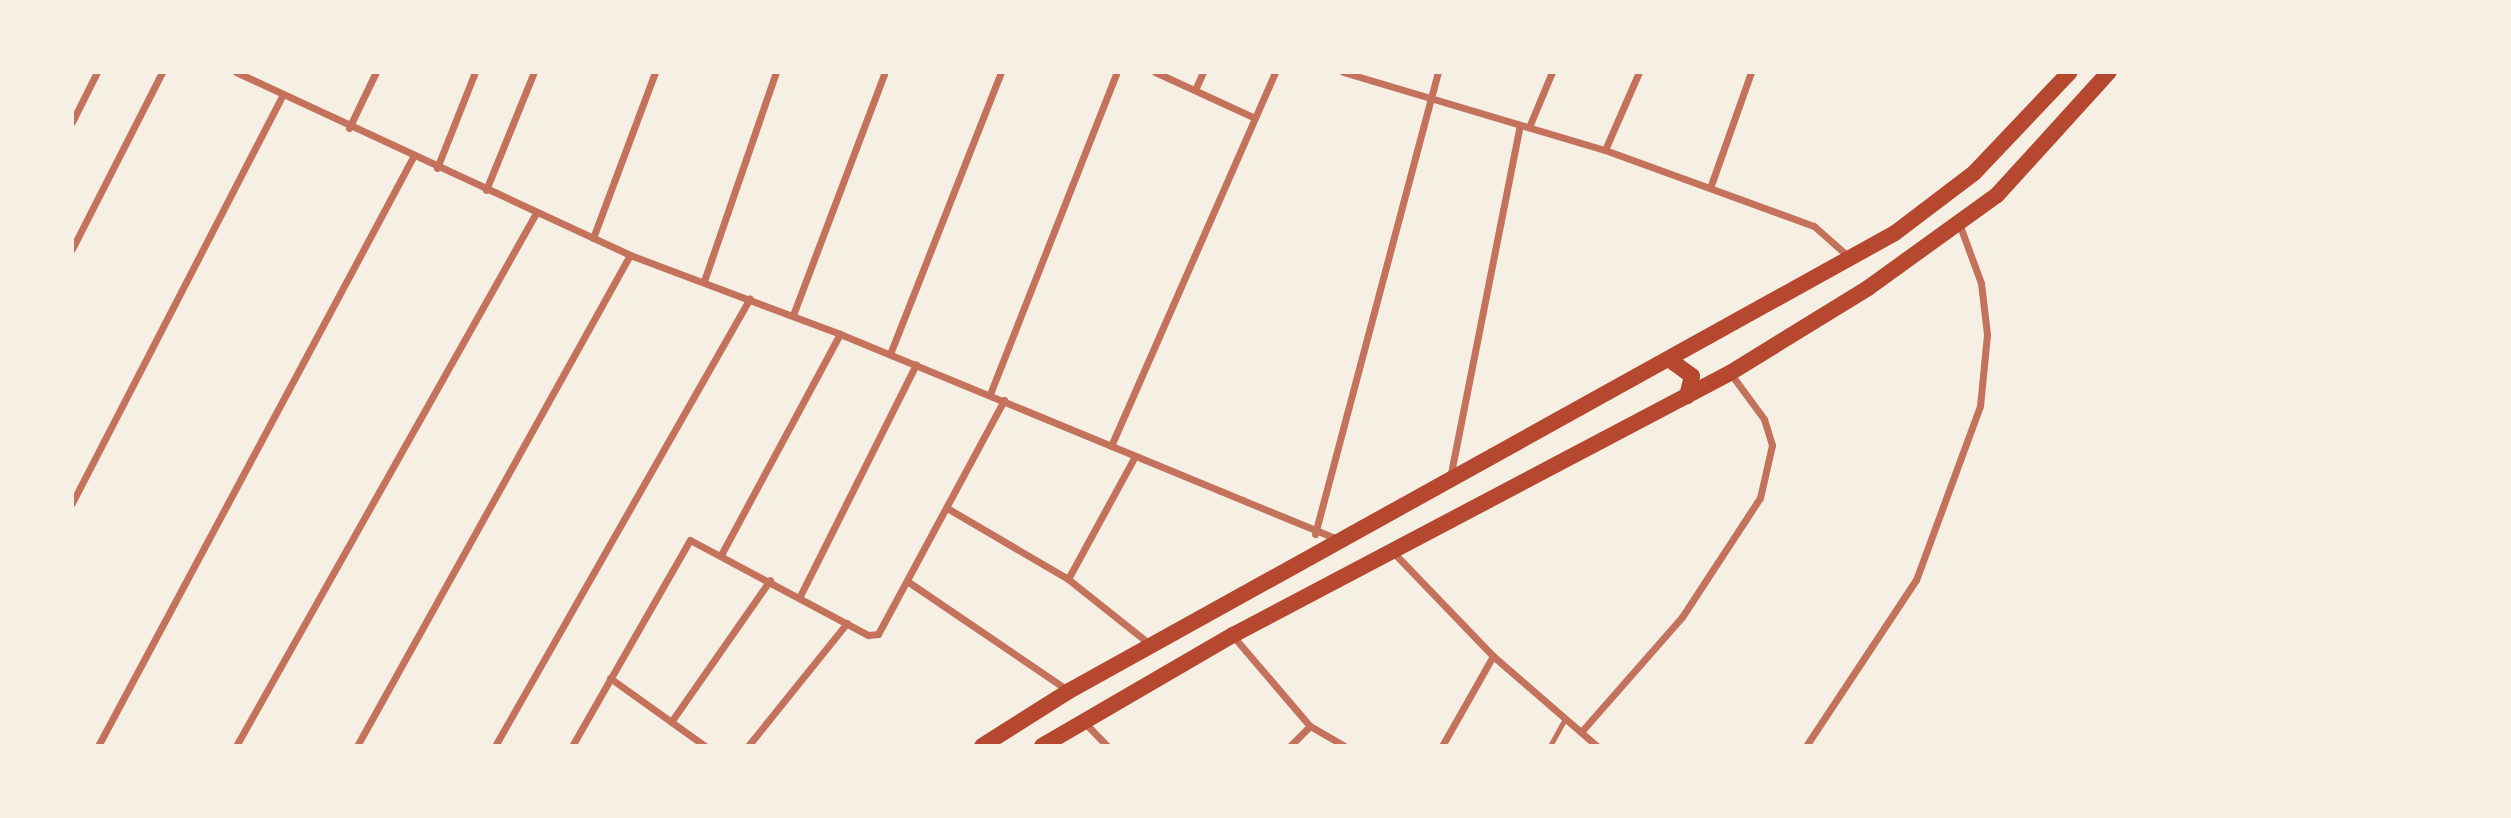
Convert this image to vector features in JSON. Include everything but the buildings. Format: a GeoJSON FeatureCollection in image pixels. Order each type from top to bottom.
{"type":"FeatureCollection","features":[{"type":"Feature","properties":{"kind":"highway"},"geometry":{"type":"LineString","coordinates":[[982,746],[1069,691],[1449,485],[1852,259],[1974,173],[2070,72]]}},
{"type":"Feature","properties":{"kind":"highway"},"geometry":{"type":"LineString","coordinates":[[1042,746],[1081,719],[1233,635],[1730,373],[1960,226],[2032,162],[2109,72]]}},
{"type":"Feature","properties":{"kind":"highway"},"geometry":{"type":"LineString","coordinates":[[1670,360],[1692,376],[1687,396]]}},
{"type":"Feature","properties":{"kind":"street"},"geometry":{"type":"LineString","coordinates":[[72,122],[97,72]]}},
{"type":"Feature","properties":{"kind":"street"},"geometry":{"type":"LineString","coordinates":[[72,249],[162,72]]}},
{"type":"Feature","properties":{"kind":"street"},"geometry":{"type":"LineString","coordinates":[[236,72],[349,128],[630,255],[750,298],[916,364],[1315,534],[1345,541]]}},
{"type":"Feature","properties":{"kind":"street"},"geometry":{"type":"LineString","coordinates":[[349,128],[376,72]]}},
{"type":"Feature","properties":{"kind":"street"},"geometry":{"type":"LineString","coordinates":[[437,168],[475,72]]}},
{"type":"Feature","properties":{"kind":"street"},"geometry":{"type":"LineString","coordinates":[[486,190],[534,72]]}},
{"type":"Feature","properties":{"kind":"street"},"geometry":{"type":"LineString","coordinates":[[593,238],[655,72]]}},
{"type":"Feature","properties":{"kind":"street"},"geometry":{"type":"LineString","coordinates":[[704,281],[776,72]]}},
{"type":"Feature","properties":{"kind":"street"},"geometry":{"type":"LineString","coordinates":[[793,315],[886,72]]}},
{"type":"Feature","properties":{"kind":"street"},"geometry":{"type":"LineString","coordinates":[[890,354],[1001,72]]}},
{"type":"Feature","properties":{"kind":"street"},"geometry":{"type":"LineString","coordinates":[[990,394],[1117,72]]}},
{"type":"Feature","properties":{"kind":"street"},"geometry":{"type":"LineString","coordinates":[[1155,72],[1254,117]]}},
{"type":"Feature","properties":{"kind":"street"},"geometry":{"type":"LineString","coordinates":[[1195,90],[1203,72]]}},
{"type":"Feature","properties":{"kind":"street"},"geometry":{"type":"LineString","coordinates":[[1111,446],[1275,72]]}},
{"type":"Feature","properties":{"kind":"street"},"geometry":{"type":"LineString","coordinates":[[1343,72],[1605,150],[1814,226],[1852,259]]}},
{"type":"Feature","properties":{"kind":"street"},"geometry":{"type":"LineString","coordinates":[[1315,534],[1438,72]]}},
{"type":"Feature","properties":{"kind":"street"},"geometry":{"type":"LineString","coordinates":[[1449,485],[1525,126],[1552,72]]}},
{"type":"Feature","properties":{"kind":"street"},"geometry":{"type":"LineString","coordinates":[[1605,150],[1639,72]]}},
{"type":"Feature","properties":{"kind":"street"},"geometry":{"type":"LineString","coordinates":[[1710,188],[1751,72]]}},
{"type":"Feature","properties":{"kind":"street"},"geometry":{"type":"LineString","coordinates":[[72,503],[282,96]]}},
{"type":"Feature","properties":{"kind":"street"},"geometry":{"type":"LineString","coordinates":[[98,746],[414,158]]}},
{"type":"Feature","properties":{"kind":"street"},"geometry":{"type":"LineString","coordinates":[[236,746],[536,213]]}},
{"type":"Feature","properties":{"kind":"street"},"geometry":{"type":"LineString","coordinates":[[1806,746],[1916,580],[1980,406],[1987,334],[1981,283],[1960,226]]}},
{"type":"Feature","properties":{"kind":"street"},"geometry":{"type":"LineString","coordinates":[[357,746],[630,255]]}},
{"type":"Feature","properties":{"kind":"street"},"geometry":{"type":"LineString","coordinates":[[495,746],[750,298]]}},
{"type":"Feature","properties":{"kind":"street"},"geometry":{"type":"LineString","coordinates":[[722,553],[840,334]]}},
{"type":"Feature","properties":{"kind":"street"},"geometry":{"type":"LineString","coordinates":[[800,596],[916,364]]}},
{"type":"Feature","properties":{"kind":"street"},"geometry":{"type":"LineString","coordinates":[[1581,732],[1682,617],[1760,498],[1772,445],[1764,419],[1730,373]]}},
{"type":"Feature","properties":{"kind":"street"},"geometry":{"type":"LineString","coordinates":[[572,746],[684,542],[722,553],[847,623],[878,634],[1004,400]]}},
{"type":"Feature","properties":{"kind":"street"},"geometry":{"type":"LineString","coordinates":[[1068,579],[1135,456]]}},
{"type":"Feature","properties":{"kind":"street"},"geometry":{"type":"LineString","coordinates":[[947,508],[1068,579],[1152,645]]}},
{"type":"Feature","properties":{"kind":"street"},"geometry":{"type":"LineString","coordinates":[[1392,551],[1493,656],[1597,746]]}},
{"type":"Feature","properties":{"kind":"street"},"geometry":{"type":"LineString","coordinates":[[671,722],[770,580]]}},
{"type":"Feature","properties":{"kind":"street"},"geometry":{"type":"LineString","coordinates":[[907,581],[1069,691]]}},
{"type":"Feature","properties":{"kind":"street"},"geometry":{"type":"LineString","coordinates":[[748,746],[847,623]]}},
{"type":"Feature","properties":{"kind":"street"},"geometry":{"type":"LineString","coordinates":[[1233,635],[1310,726],[1344,746]]}},
{"type":"Feature","properties":{"kind":"street"},"geometry":{"type":"LineString","coordinates":[[1443,746],[1493,656]]}},
{"type":"Feature","properties":{"kind":"street"},"geometry":{"type":"LineString","coordinates":[[610,678],[705,746]]}},
{"type":"Feature","properties":{"kind":"street"},"geometry":{"type":"LineString","coordinates":[[1081,719],[1107,746]]}},
{"type":"Feature","properties":{"kind":"street"},"geometry":{"type":"LineString","coordinates":[[1290,746],[1310,726]]}},
{"type":"Feature","properties":{"kind":"lane"},"geometry":{"type":"LineString","coordinates":[[1550,746],[1565,719]]}}]}
